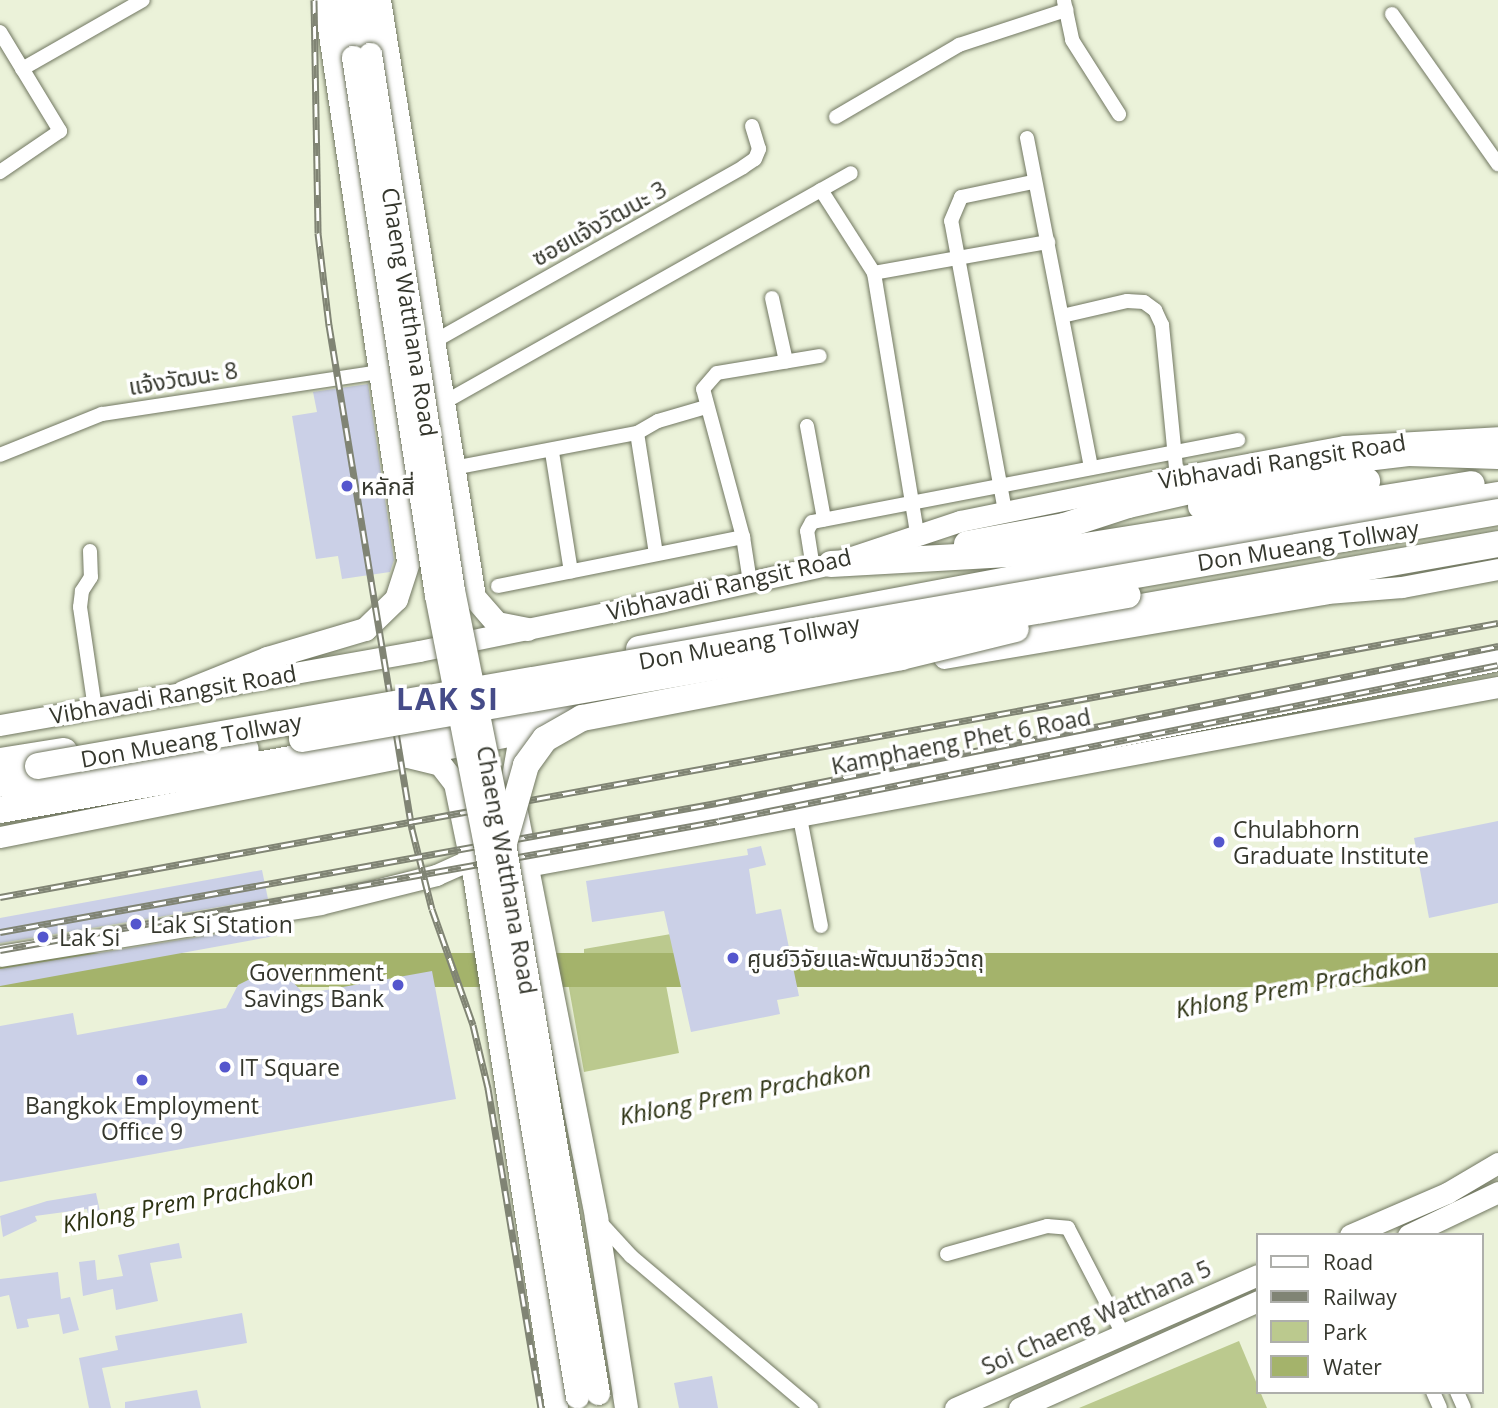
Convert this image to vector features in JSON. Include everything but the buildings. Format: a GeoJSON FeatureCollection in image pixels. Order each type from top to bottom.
{"type":"FeatureCollection","features":[{"type":"Feature","properties":{"kind":"highway"},"geometry":{"type":"LineString","coordinates":[[1064,526],[1128,505],[1299,466],[1408,453],[1498,456]]}},
{"type":"Feature","properties":{"kind":"highway"},"geometry":{"type":"LineString","coordinates":[[894,561],[1064,526],[1138,518],[1286,490],[1498,468]]}},
{"type":"Feature","properties":{"kind":"highway"},"geometry":{"type":"LineString","coordinates":[[822,566],[1048,552],[1380,495],[1498,480]]}},
{"type":"Feature","properties":{"kind":"highway","name":"Vibhavadi Rangsit Road"},"geometry":{"type":"LineString","coordinates":[[0,761],[234,724],[1106,561],[1498,495]]}},
{"type":"Feature","properties":{"kind":"highway","name":"Don Mueang Tollway"},"geometry":{"type":"LineString","coordinates":[[0,769],[38,766],[1498,512]]}},
{"type":"Feature","properties":{"kind":"highway","name":"Don Mueang Tollway"},"geometry":{"type":"LineString","coordinates":[[0,784],[72,770],[246,749],[1498,529]]}},
{"type":"Feature","properties":{"kind":"highway"},"geometry":{"type":"LineString","coordinates":[[0,810],[1498,544]]}},
{"type":"Feature","properties":{"kind":"highway"},"geometry":{"type":"LineString","coordinates":[[1327,593],[1498,555]]}},
{"type":"Feature","properties":{"kind":"highway"},"geometry":{"type":"LineString","coordinates":[[1241,606],[1377,566]]}},
{"type":"Feature","properties":{"kind":"highway"},"geometry":{"type":"LineString","coordinates":[[520,853],[526,765],[545,739],[582,718],[978,641],[1128,595]]}},
{"type":"Feature","properties":{"kind":"highway"},"geometry":{"type":"LineString","coordinates":[[0,801],[72,770]]}},
{"type":"Feature","properties":{"kind":"main road","name":"Chaeng Watthana Road"},"geometry":{"type":"LineString","coordinates":[[183,692],[267,658],[365,629],[396,598],[408,561],[325,0]]}},
{"type":"Feature","properties":{"kind":"main road","name":"Chaeng Watthana Road"},"geometry":{"type":"LineString","coordinates":[[344,0],[361,56],[453,590],[520,853],[540,918],[596,1218],[626,1408]]}},
{"type":"Feature","properties":{"kind":"main road","name":"Chaeng Watthana Road"},"geometry":{"type":"LineString","coordinates":[[362,0],[361,56],[436,595],[588,1401]]}},
{"type":"Feature","properties":{"kind":"main road","name":"Chaeng Watthana Road"},"geometry":{"type":"LineString","coordinates":[[379,0],[474,597],[484,613],[497,623],[527,629]]}},
{"type":"Feature","properties":{"kind":"main road","name":"Vibhavadi Rangsit Road"},"geometry":{"type":"LineString","coordinates":[[0,725],[527,629],[822,566],[917,534],[1005,511],[1177,477],[1345,446],[1498,437]]}},
{"type":"Feature","properties":{"kind":"main road"},"geometry":{"type":"LineString","coordinates":[[408,561],[422,581],[438,585],[460,576],[468,563]]}},
{"type":"Feature","properties":{"kind":"main road"},"geometry":{"type":"LineString","coordinates":[[0,837],[534,730],[1241,606],[1327,593],[1402,587],[1498,569]]}},
{"type":"Feature","properties":{"kind":"main road","name":"Kamphaeng Phet 6 Road"},"geometry":{"type":"LineString","coordinates":[[0,956],[320,904],[436,875],[448,879],[472,868],[520,853],[1498,660]]}},
{"type":"Feature","properties":{"kind":"main road","name":"Kamphaeng Phet 6 Road"},"geometry":{"type":"LineString","coordinates":[[520,853],[800,818],[1498,687]]}},
{"type":"Feature","properties":{"kind":"main road"},"geometry":{"type":"LineString","coordinates":[[1242,712],[1247,734]]}},
{"type":"Feature","properties":{"kind":"main road","name":"Chaeng Watthana Road"},"geometry":{"type":"LineString","coordinates":[[534,730],[517,748],[512,762],[511,787],[588,1401]]}},
{"type":"Feature","properties":{"kind":"main road","name":"Chaeng Watthana Road"},"geometry":{"type":"LineString","coordinates":[[404,755],[440,764],[449,773],[472,868],[507,1110],[556,1408]]}},
{"type":"Feature","properties":{"kind":"main road"},"geometry":{"type":"LineString","coordinates":[[482,930],[486,912],[506,900],[523,902],[540,918]]}},
{"type":"Feature","properties":{"kind":"main road"},"geometry":{"type":"LineString","coordinates":[[1372,1230],[1447,1193],[1498,1163]]}},
{"type":"Feature","properties":{"kind":"main road"},"geometry":{"type":"LineString","coordinates":[[1412,1233],[1498,1192]]}},
{"type":"Feature","properties":{"kind":"main road","name":"Soi Chaeng Watthana 5"},"geometry":{"type":"LineString","coordinates":[[955,1408],[1256,1276]]}},
{"type":"Feature","properties":{"kind":"main road"},"geometry":{"type":"LineString","coordinates":[[1019,1408],[1256,1302]]}},
{"type":"Feature","properties":{"kind":"street"},"geometry":{"type":"LineString","coordinates":[[22,69],[143,0]]}},
{"type":"Feature","properties":{"kind":"street"},"geometry":{"type":"LineString","coordinates":[[836,117],[960,45],[1065,5],[1072,40],[1119,114]]}},
{"type":"Feature","properties":{"kind":"street"},"geometry":{"type":"LineString","coordinates":[[1392,14],[1498,164]]}},
{"type":"Feature","properties":{"kind":"street"},"geometry":{"type":"LineString","coordinates":[[0,32],[60,131],[0,172]]}},
{"type":"Feature","properties":{"kind":"street","name":"ซอยแจ้งวัฒนะ 3"},"geometry":{"type":"LineString","coordinates":[[433,342],[755,159],[758,142],[752,126]]}},
{"type":"Feature","properties":{"kind":"street"},"geometry":{"type":"LineString","coordinates":[[1027,138],[1033,182],[1048,242],[1091,468]]}},
{"type":"Feature","properties":{"kind":"street"},"geometry":{"type":"LineString","coordinates":[[443,403],[852,173]]}},
{"type":"Feature","properties":{"kind":"street"},"geometry":{"type":"LineString","coordinates":[[1005,511],[951,221],[961,197],[1033,182]]}},
{"type":"Feature","properties":{"kind":"street"},"geometry":{"type":"LineString","coordinates":[[821,190],[874,273],[917,534]]}},
{"type":"Feature","properties":{"kind":"street"},"geometry":{"type":"LineString","coordinates":[[874,273],[1048,242]]}},
{"type":"Feature","properties":{"kind":"street"},"geometry":{"type":"LineString","coordinates":[[772,298],[786,361]]}},
{"type":"Feature","properties":{"kind":"street"},"geometry":{"type":"LineString","coordinates":[[1062,316],[1127,301],[1144,302],[1155,310],[1162,326],[1177,477]]}},
{"type":"Feature","properties":{"kind":"street"},"geometry":{"type":"LineString","coordinates":[[750,582],[743,537],[703,389],[718,373],[820,356]]}},
{"type":"Feature","properties":{"kind":"street","name":"แจ้งวัฒนะ 8"},"geometry":{"type":"LineString","coordinates":[[0,455],[102,414],[380,372]]}},
{"type":"Feature","properties":{"kind":"street"},"geometry":{"type":"LineString","coordinates":[[453,468],[552,452],[637,433],[658,421],[706,407]]}},
{"type":"Feature","properties":{"kind":"street"},"geometry":{"type":"LineString","coordinates":[[807,426],[824,519]]}},
{"type":"Feature","properties":{"kind":"street"},"geometry":{"type":"LineString","coordinates":[[637,433],[656,554]]}},
{"type":"Feature","properties":{"kind":"street"},"geometry":{"type":"LineString","coordinates":[[822,566],[808,525],[824,519],[1238,440]]}},
{"type":"Feature","properties":{"kind":"street"},"geometry":{"type":"LineString","coordinates":[[552,452],[571,572]]}},
{"type":"Feature","properties":{"kind":"street"},"geometry":{"type":"LineString","coordinates":[[498,586],[743,537]]}},
{"type":"Feature","properties":{"kind":"street"},"geometry":{"type":"LineString","coordinates":[[90,551],[91,577],[82,591],[80,607],[95,708]]}},
{"type":"Feature","properties":{"kind":"street"},"geometry":{"type":"LineString","coordinates":[[800,818],[821,926]]}},
{"type":"Feature","properties":{"kind":"street"},"geometry":{"type":"LineString","coordinates":[[596,1218],[631,1256],[810,1408]]}},
{"type":"Feature","properties":{"kind":"street"},"geometry":{"type":"LineString","coordinates":[[947,1254],[1046,1226],[1068,1228],[1123,1334]]}},
{"type":"Feature","properties":{"kind":"green space"},"geometry":{"type":"Polygon","coordinates":[[[671,934],[680,981],[666,985],[679,1053],[584,1072],[567,977],[584,975],[584,949],[671,934]]]}},
{"type":"Feature","properties":{"kind":"green space"},"geometry":{"type":"Polygon","coordinates":[[[1239,1341],[1256,1382],[1256,1394],[1261,1394],[1267,1408],[1079,1408],[1239,1341]]]}},
{"type":"Feature","properties":{"kind":"water","name":"Khlong Prem Prachakon"},"geometry":{"type":"Polygon","coordinates":[[[0,953],[1498,953],[1498,987],[0,987],[0,953]]]}},
{"type":"Feature","properties":{"kind":"railway"},"geometry":{"type":"LineString","coordinates":[[314,0],[318,233],[329,325],[412,829],[432,909],[473,1025],[488,1088],[541,1408]]}},
{"type":"Feature","properties":{"kind":"railway"},"geometry":{"type":"LineString","coordinates":[[0,897],[1498,623]]}},
{"type":"Feature","properties":{"kind":"railway"},"geometry":{"type":"LineString","coordinates":[[0,932],[716,803],[1498,646]]}},
{"type":"Feature","properties":{"kind":"railway"},"geometry":{"type":"LineString","coordinates":[[0,950],[719,821],[1498,665]]}},
{"type":"Feature","properties":{"kind":"place","name":"หลักสี่"},"geometry":{"type":"Point","coordinates":[347,486]}},
{"type":"Feature","properties":{"kind":"place","name":"Chulabhorn Graduate Institute"},"geometry":{"type":"Point","coordinates":[1219,842]}},
{"type":"Feature","properties":{"kind":"place","name":"Lak Si Station"},"geometry":{"type":"Point","coordinates":[136,924]}},
{"type":"Feature","properties":{"kind":"place","name":"Lak Si"},"geometry":{"type":"Point","coordinates":[43,937]}},
{"type":"Feature","properties":{"kind":"place","name":"ศูนย์วิจัยและพัฒนาชีววัตถุ"},"geometry":{"type":"Point","coordinates":[733,958]}},
{"type":"Feature","properties":{"kind":"place","name":"Government Savings Bank"},"geometry":{"type":"Point","coordinates":[398,985]}},
{"type":"Feature","properties":{"kind":"place","name":"IT Square"},"geometry":{"type":"Point","coordinates":[225,1067]}},
{"type":"Feature","properties":{"kind":"place","name":"Bangkok Employment Office 9"},"geometry":{"type":"Point","coordinates":[142,1080]}},
{"type":"Feature","properties":{"kind":"district","name":"LAK SI"},"geometry":{"type":"Point","coordinates":[448,699]}}]}
